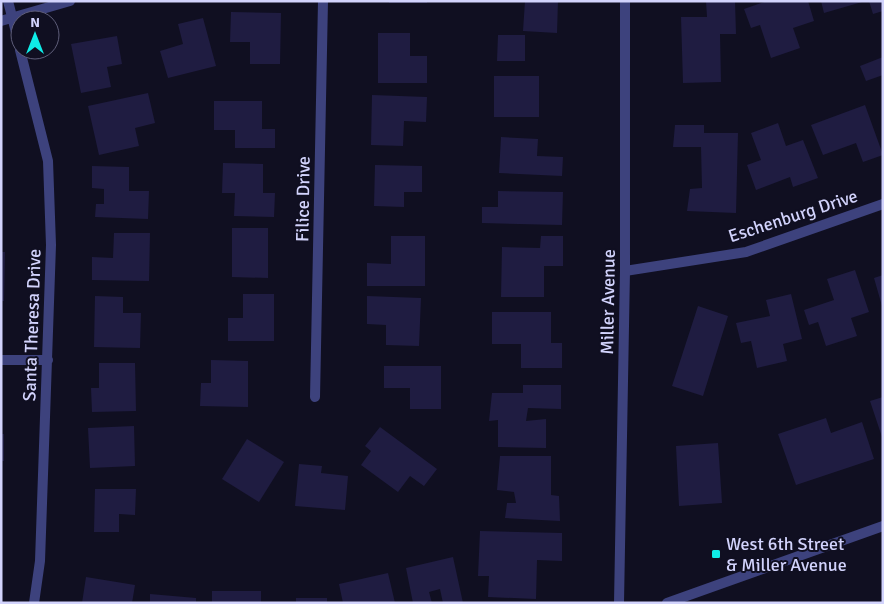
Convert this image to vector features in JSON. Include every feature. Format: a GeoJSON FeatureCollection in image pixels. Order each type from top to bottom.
{"type":"FeatureCollection","features":[{"type":"Feature","properties":{"kind":"street"},"geometry":{"type":"LineString","coordinates":[[39,10],[70,1]]}},
{"type":"Feature","properties":{"kind":"street","name":"Filice Drive"},"geometry":{"type":"LineString","coordinates":[[315,397],[323,1]]}},
{"type":"Feature","properties":{"kind":"street","name":"Miller Avenue"},"geometry":{"type":"LineString","coordinates":[[619,603],[625,271],[625,1]]}},
{"type":"Feature","properties":{"kind":"street","name":"Santa Theresa Drive"},"geometry":{"type":"LineString","coordinates":[[23,60],[48,161],[51,244],[40,561],[34,603]]}},
{"type":"Feature","properties":{"kind":"street","name":"Eschenburg Drive"},"geometry":{"type":"LineString","coordinates":[[625,271],[746,252],[883,204]]}},
{"type":"Feature","properties":{"kind":"street"},"geometry":{"type":"LineString","coordinates":[[1,360],[48,360]]}},
{"type":"Feature","properties":{"kind":"street"},"geometry":{"type":"LineString","coordinates":[[667,603],[883,526]]}},
{"type":"Feature","properties":{"kind":"building"},"geometry":{"type":"Polygon","coordinates":[[[389,1],[427,1],[427,3],[389,3],[389,1]]]}},
{"type":"Feature","properties":{"kind":"building"},"geometry":{"type":"Polygon","coordinates":[[[525,1],[558,1],[557,33],[523,31],[525,1]]]}},
{"type":"Feature","properties":{"kind":"building"},"geometry":{"type":"Polygon","coordinates":[[[706,1],[735,1],[736,34],[720,34],[721,82],[683,83],[681,17],[707,17],[706,1]]]}},
{"type":"Feature","properties":{"kind":"building"},"geometry":{"type":"Polygon","coordinates":[[[767,1],[808,1],[814,21],[793,28],[800,48],[771,58],[760,25],[751,28],[744,9],[767,1]]]}},
{"type":"Feature","properties":{"kind":"building"},"geometry":{"type":"Polygon","coordinates":[[[821,1],[861,1],[862,2],[824,13],[821,1]]]}},
{"type":"Feature","properties":{"kind":"building"},"geometry":{"type":"Polygon","coordinates":[[[869,1],[883,1],[883,11],[873,14],[869,1]]]}},
{"type":"Feature","properties":{"kind":"building"},"geometry":{"type":"Polygon","coordinates":[[[231,12],[281,13],[280,64],[250,64],[250,42],[230,42],[231,12]]]}},
{"type":"Feature","properties":{"kind":"building"},"geometry":{"type":"Polygon","coordinates":[[[203,18],[216,66],[168,78],[160,51],[183,44],[178,24],[203,18]]]}},
{"type":"Feature","properties":{"kind":"building"},"geometry":{"type":"Polygon","coordinates":[[[378,33],[410,33],[410,56],[427,56],[427,83],[378,83],[378,33]]]}},
{"type":"Feature","properties":{"kind":"building"},"geometry":{"type":"Polygon","coordinates":[[[498,35],[525,35],[525,61],[497,61],[498,35]]]}},
{"type":"Feature","properties":{"kind":"building"},"geometry":{"type":"Polygon","coordinates":[[[117,36],[122,64],[107,67],[111,87],[81,93],[71,44],[117,36]]]}},
{"type":"Feature","properties":{"kind":"building"},"geometry":{"type":"Polygon","coordinates":[[[883,57],[883,75],[866,81],[860,66],[883,57]]]}},
{"type":"Feature","properties":{"kind":"building"},"geometry":{"type":"Polygon","coordinates":[[[494,76],[539,76],[539,117],[494,117],[494,76]]]}},
{"type":"Feature","properties":{"kind":"building"},"geometry":{"type":"Polygon","coordinates":[[[148,93],[155,123],[135,128],[139,146],[99,155],[88,106],[148,93]]]}},
{"type":"Feature","properties":{"kind":"building"},"geometry":{"type":"Polygon","coordinates":[[[372,95],[427,97],[426,122],[404,121],[403,146],[371,145],[372,95]]]}},
{"type":"Feature","properties":{"kind":"building"},"geometry":{"type":"Polygon","coordinates":[[[214,101],[262,101],[262,129],[275,129],[275,148],[235,148],[235,130],[214,130],[214,101]]]}},
{"type":"Feature","properties":{"kind":"building"},"geometry":{"type":"Polygon","coordinates":[[[865,105],[883,155],[863,162],[856,143],[823,155],[811,125],[865,105]]]}},
{"type":"Feature","properties":{"kind":"building"},"geometry":{"type":"Polygon","coordinates":[[[778,123],[786,146],[803,140],[818,178],[793,187],[790,177],[756,190],[747,165],[761,160],[751,133],[778,123]]]}},
{"type":"Feature","properties":{"kind":"building"},"geometry":{"type":"Polygon","coordinates":[[[675,125],[704,125],[704,133],[738,133],[736,213],[687,211],[690,189],[702,188],[701,147],[673,147],[675,125]]]}},
{"type":"Feature","properties":{"kind":"building"},"geometry":{"type":"Polygon","coordinates":[[[501,137],[538,139],[537,156],[563,157],[562,176],[499,173],[501,137]]]}},
{"type":"Feature","properties":{"kind":"building"},"geometry":{"type":"Polygon","coordinates":[[[223,163],[263,164],[263,193],[275,193],[274,217],[234,216],[235,193],[222,193],[223,163]]]}},
{"type":"Feature","properties":{"kind":"building"},"geometry":{"type":"Polygon","coordinates":[[[375,165],[422,166],[422,192],[404,192],[404,207],[374,206],[375,165]]]}},
{"type":"Feature","properties":{"kind":"building"},"geometry":{"type":"Polygon","coordinates":[[[92,166],[129,167],[129,191],[149,191],[148,219],[95,217],[96,204],[104,204],[104,189],[92,188],[92,166]]]}},
{"type":"Feature","properties":{"kind":"building"},"geometry":{"type":"Polygon","coordinates":[[[498,191],[563,192],[562,225],[482,223],[482,207],[498,207],[498,191]]]}},
{"type":"Feature","properties":{"kind":"building"},"geometry":{"type":"Polygon","coordinates":[[[232,228],[268,228],[268,278],[232,277],[232,228]]]}},
{"type":"Feature","properties":{"kind":"building"},"geometry":{"type":"Polygon","coordinates":[[[114,233],[150,233],[149,281],[92,280],[92,257],[113,258],[114,233]]]}},
{"type":"Feature","properties":{"kind":"building"},"geometry":{"type":"Polygon","coordinates":[[[391,236],[425,236],[425,286],[367,286],[367,263],[391,264],[391,236]]]}},
{"type":"Feature","properties":{"kind":"building"},"geometry":{"type":"Polygon","coordinates":[[[541,236],[563,236],[563,266],[544,266],[544,297],[501,297],[502,247],[540,248],[541,236]]]}},
{"type":"Feature","properties":{"kind":"building"},"geometry":{"type":"Polygon","coordinates":[[[1,252],[5,252],[4,301],[1,301],[1,252]]]}},
{"type":"Feature","properties":{"kind":"building"},"geometry":{"type":"Polygon","coordinates":[[[855,270],[869,312],[851,318],[857,336],[826,346],[818,322],[809,325],[804,310],[834,300],[827,279],[855,270]]]}},
{"type":"Feature","properties":{"kind":"building"},"geometry":{"type":"Polygon","coordinates":[[[883,275],[883,305],[882,306],[874,278],[883,275]]]}},
{"type":"Feature","properties":{"kind":"building"},"geometry":{"type":"Polygon","coordinates":[[[243,294],[274,294],[274,341],[228,341],[228,318],[243,318],[243,294]]]}},
{"type":"Feature","properties":{"kind":"building"},"geometry":{"type":"Polygon","coordinates":[[[791,294],[802,339],[783,344],[787,361],[757,368],[751,341],[741,343],[736,323],[770,316],[766,300],[791,294]]]}},
{"type":"Feature","properties":{"kind":"building"},"geometry":{"type":"Polygon","coordinates":[[[95,296],[123,297],[123,313],[141,313],[140,348],[94,347],[95,296]]]}},
{"type":"Feature","properties":{"kind":"building"},"geometry":{"type":"Polygon","coordinates":[[[367,296],[421,298],[419,346],[386,345],[386,325],[367,324],[367,296]]]}},
{"type":"Feature","properties":{"kind":"building"},"geometry":{"type":"Polygon","coordinates":[[[698,306],[728,316],[703,396],[672,386],[698,306]]]}},
{"type":"Feature","properties":{"kind":"building"},"geometry":{"type":"Polygon","coordinates":[[[492,312],[551,312],[551,343],[562,343],[562,368],[521,368],[521,344],[492,344],[492,312]]]}},
{"type":"Feature","properties":{"kind":"building"},"geometry":{"type":"Polygon","coordinates":[[[211,360],[248,361],[248,407],[200,406],[201,383],[211,383],[211,360]]]}},
{"type":"Feature","properties":{"kind":"building"},"geometry":{"type":"Polygon","coordinates":[[[99,363],[135,363],[136,411],[92,412],[91,388],[99,388],[99,363]]]}},
{"type":"Feature","properties":{"kind":"building"},"geometry":{"type":"Polygon","coordinates":[[[384,366],[441,366],[441,409],[410,409],[410,388],[384,388],[384,366]]]}},
{"type":"Feature","properties":{"kind":"building"},"geometry":{"type":"Polygon","coordinates":[[[523,385],[561,385],[561,409],[528,408],[526,421],[546,419],[546,448],[498,447],[498,420],[489,421],[492,393],[523,393],[523,385]]]}},
{"type":"Feature","properties":{"kind":"building"},"geometry":{"type":"Polygon","coordinates":[[[883,397],[883,437],[882,437],[870,401],[883,397]]]}},
{"type":"Feature","properties":{"kind":"building"},"geometry":{"type":"Polygon","coordinates":[[[826,418],[831,433],[862,422],[874,459],[796,485],[778,434],[826,418]]]}},
{"type":"Feature","properties":{"kind":"building"},"geometry":{"type":"Polygon","coordinates":[[[134,426],[135,466],[90,468],[88,428],[134,426]]]}},
{"type":"Feature","properties":{"kind":"building"},"geometry":{"type":"Polygon","coordinates":[[[380,427],[437,469],[424,486],[410,476],[398,492],[361,465],[371,451],[365,446],[380,427]]]}},
{"type":"Feature","properties":{"kind":"building"},"geometry":{"type":"Polygon","coordinates":[[[1,434],[4,434],[4,461],[1,461],[1,434]]]}},
{"type":"Feature","properties":{"kind":"building"},"geometry":{"type":"Polygon","coordinates":[[[247,439],[284,462],[259,502],[222,479],[247,439]]]}},
{"type":"Feature","properties":{"kind":"building"},"geometry":{"type":"Polygon","coordinates":[[[718,443],[722,503],[679,506],[676,446],[718,443]]]}},
{"type":"Feature","properties":{"kind":"building"},"geometry":{"type":"Polygon","coordinates":[[[500,456],[551,456],[551,495],[559,496],[560,521],[505,518],[507,503],[516,503],[514,492],[497,490],[500,456]]]}},
{"type":"Feature","properties":{"kind":"building"},"geometry":{"type":"Polygon","coordinates":[[[299,464],[322,466],[321,473],[348,476],[345,510],[295,506],[299,464]]]}},
{"type":"Feature","properties":{"kind":"building"},"geometry":{"type":"Polygon","coordinates":[[[95,489],[136,489],[135,515],[119,514],[119,532],[94,532],[95,489]]]}},
{"type":"Feature","properties":{"kind":"building"},"geometry":{"type":"Polygon","coordinates":[[[480,531],[562,533],[562,561],[537,560],[536,599],[488,597],[489,576],[478,576],[480,531]]]}},
{"type":"Feature","properties":{"kind":"building"},"geometry":{"type":"Polygon","coordinates":[[[453,557],[463,603],[443,603],[440,589],[429,592],[432,603],[413,603],[406,568],[453,557]]]}},
{"type":"Feature","properties":{"kind":"building"},"geometry":{"type":"Polygon","coordinates":[[[388,573],[395,603],[343,603],[339,584],[388,573]]]}},
{"type":"Feature","properties":{"kind":"building"},"geometry":{"type":"Polygon","coordinates":[[[86,577],[135,585],[132,603],[82,603],[86,577]]]}},
{"type":"Feature","properties":{"kind":"building"},"geometry":{"type":"Polygon","coordinates":[[[212,591],[261,591],[261,603],[212,603],[212,591]]]}},
{"type":"Feature","properties":{"kind":"building"},"geometry":{"type":"Polygon","coordinates":[[[150,594],[196,598],[196,603],[150,603],[150,594]]]}},
{"type":"Feature","properties":{"kind":"building"},"geometry":{"type":"Polygon","coordinates":[[[296,598],[327,598],[327,603],[296,603],[296,598]]]}},
{"type":"Feature","properties":{"kind":"place","name":"West 6th Street & Miller Avenue"},"geometry":{"type":"Point","coordinates":[716,554]}}]}
